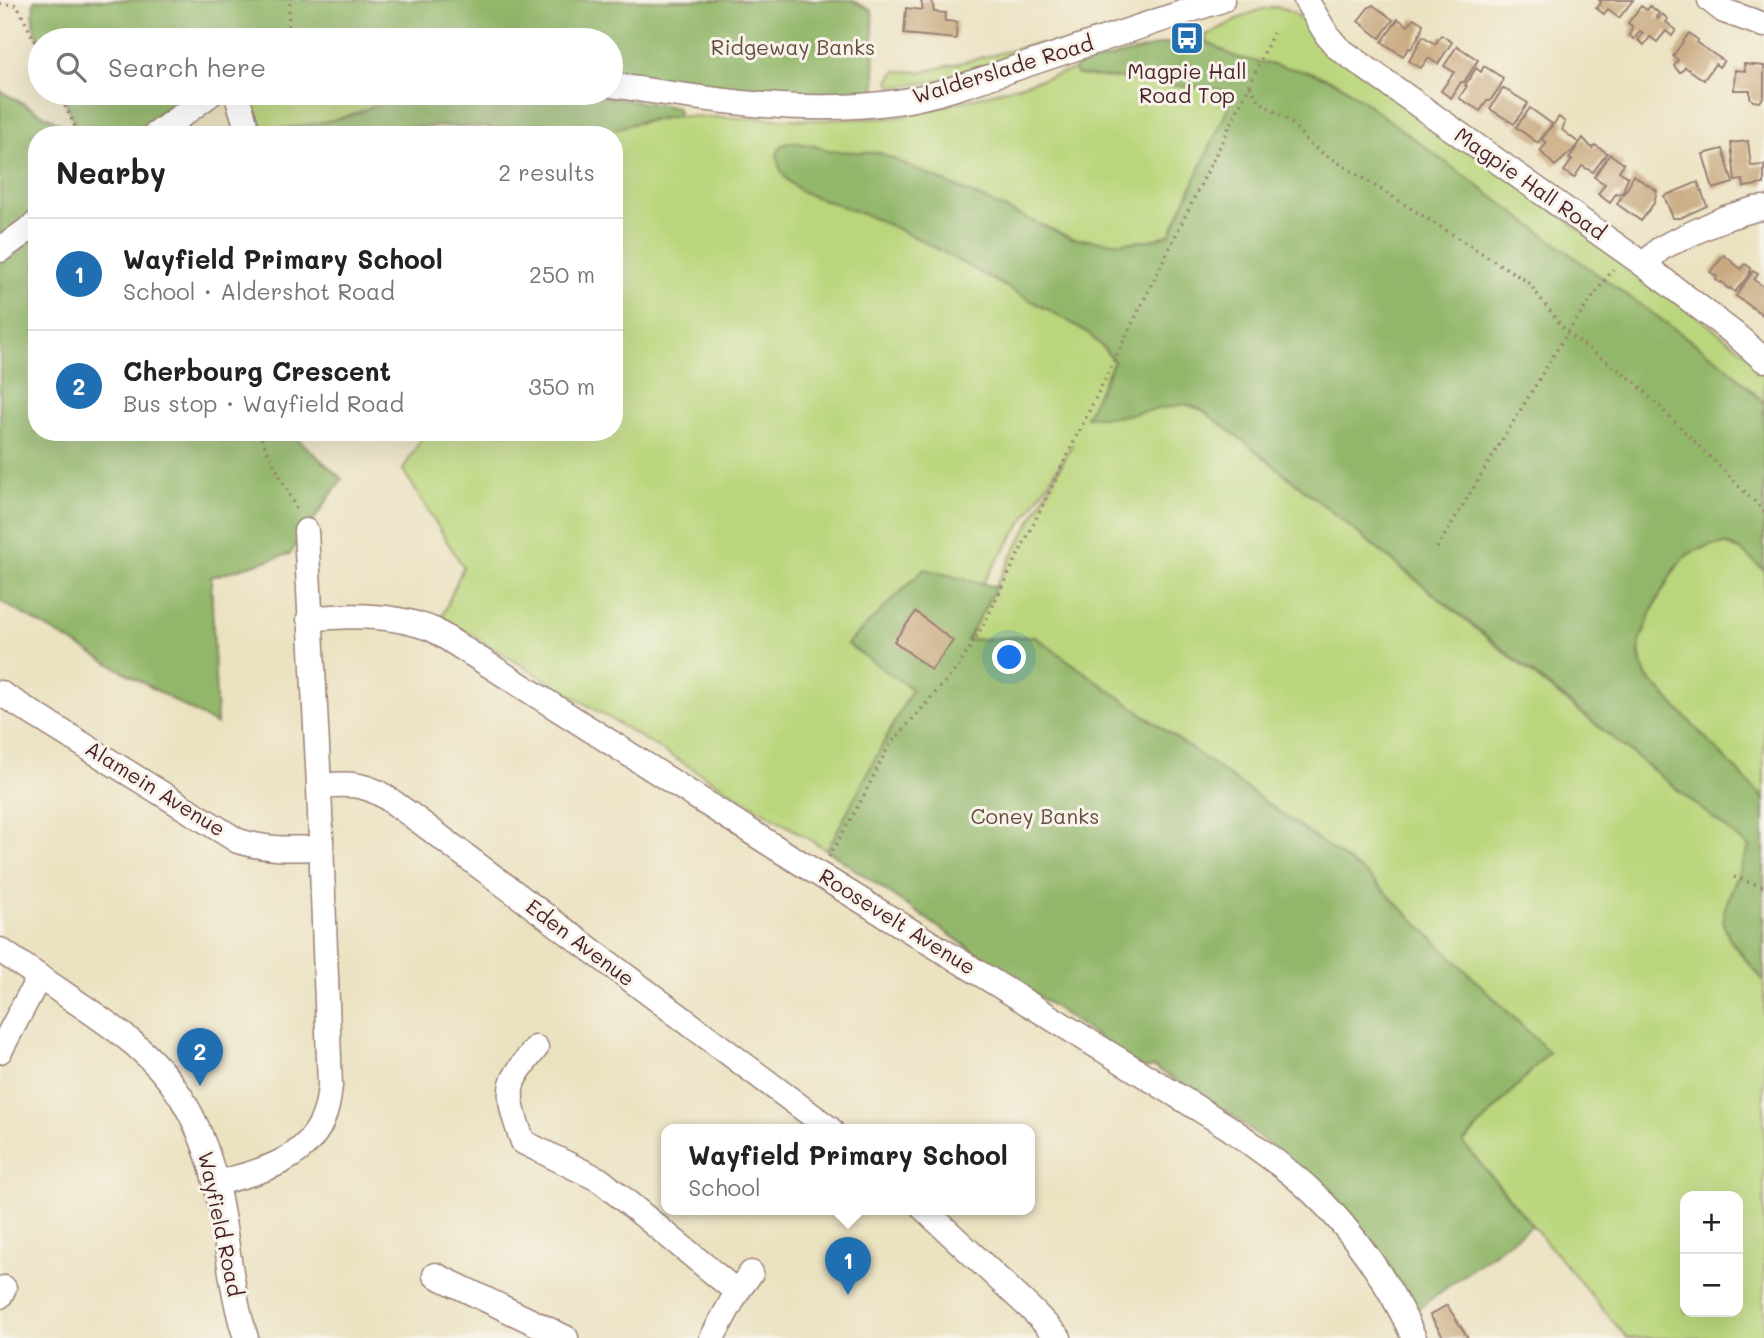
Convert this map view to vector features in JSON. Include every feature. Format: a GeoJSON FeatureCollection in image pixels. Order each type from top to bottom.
{"type":"FeatureCollection","features":[{"type":"Feature","properties":{"kind":"street","name":"Magpie Hall Road"},"geometry":{"type":"LineString","coordinates":[[1306,0],[1338,48],[1636,259],[1764,360]]}},
{"type":"Feature","properties":{"kind":"street"},"geometry":{"type":"LineString","coordinates":[[1710,0],[1724,10],[1764,25]]}},
{"type":"Feature","properties":{"kind":"street","name":"Walderslade Road"},"geometry":{"type":"LineString","coordinates":[[623,87],[723,102],[784,106],[842,107],[896,102],[979,80],[1208,2]]}},
{"type":"Feature","properties":{"kind":"street"},"geometry":{"type":"LineString","coordinates":[[167,126],[196,105]]}},
{"type":"Feature","properties":{"kind":"street"},"geometry":{"type":"LineString","coordinates":[[239,105],[245,126]]}},
{"type":"Feature","properties":{"kind":"street"},"geometry":{"type":"LineString","coordinates":[[1636,259],[1725,218],[1764,208]]}},
{"type":"Feature","properties":{"kind":"street"},"geometry":{"type":"LineString","coordinates":[[0,250],[28,230]]}},
{"type":"Feature","properties":{"kind":"street"},"geometry":{"type":"LineString","coordinates":[[216,1183],[270,1168],[301,1148],[315,1133],[325,1114],[330,1086],[306,531]]}},
{"type":"Feature","properties":{"kind":"street","name":"Roosevelt Avenue"},"geometry":{"type":"LineString","coordinates":[[309,619],[342,616],[381,618],[434,630],[1228,1127],[1271,1157],[1311,1190],[1345,1227],[1394,1298],[1414,1338]]}},
{"type":"Feature","properties":{"kind":"street","name":"Alamein Avenue"},"geometry":{"type":"LineString","coordinates":[[0,693],[239,841],[274,849],[321,848]]}},
{"type":"Feature","properties":{"kind":"street","name":"Eden Avenue"},"geometry":{"type":"LineString","coordinates":[[319,786],[353,785],[380,794],[823,1124]]}},
{"type":"Feature","properties":{"kind":"street","name":"Wayfield Road"},"geometry":{"type":"LineString","coordinates":[[0,950],[133,1042],[160,1069],[181,1097],[205,1147],[216,1183],[238,1314],[246,1338]]}},
{"type":"Feature","properties":{"kind":"street"},"geometry":{"type":"LineString","coordinates":[[0,1051],[39,978]]}},
{"type":"Feature","properties":{"kind":"street"},"geometry":{"type":"LineString","coordinates":[[536,1048],[513,1082],[514,1117],[523,1142],[600,1180],[744,1283],[712,1338]]}},
{"type":"Feature","properties":{"kind":"street"},"geometry":{"type":"LineString","coordinates":[[930,1215],[1059,1338]]}},
{"type":"Feature","properties":{"kind":"street"},"geometry":{"type":"LineString","coordinates":[[435,1275],[566,1338]]}},
{"type":"Feature","properties":{"kind":"path"},"geometry":{"type":"LineString","coordinates":[[288,28],[290,0]]}},
{"type":"Feature","properties":{"kind":"path"},"geometry":{"type":"LineString","coordinates":[[0,4],[18,5],[29,28]]}},
{"type":"Feature","properties":{"kind":"path"},"geometry":{"type":"LineString","coordinates":[[819,873],[863,799],[888,747],[959,666],[986,620],[1250,85],[1273,33]]}},
{"type":"Feature","properties":{"kind":"path"},"geometry":{"type":"LineString","coordinates":[[1250,85],[1268,109],[1289,121],[1310,145],[1528,282],[1567,333],[1634,381],[1764,511]]}},
{"type":"Feature","properties":{"kind":"path"},"geometry":{"type":"LineString","coordinates":[[65,105],[75,126]]}},
{"type":"Feature","properties":{"kind":"path"},"geometry":{"type":"LineString","coordinates":[[1437,548],[1567,333],[1615,266],[1636,259]]}},
{"type":"Feature","properties":{"kind":"path"},"geometry":{"type":"LineString","coordinates":[[263,441],[306,531]]}},
{"type":"Feature","properties":{"kind":"path"},"geometry":{"type":"LineString","coordinates":[[1734,877],[1764,887]]}},
{"type":"Feature","properties":{"kind":"green space","name":"Ridgeway Banks"},"geometry":{"type":"Polygon","coordinates":[[[34,0],[852,0],[872,11],[876,93],[804,97],[727,89],[623,73],[623,28],[35,28],[34,0]]]}},
{"type":"Feature","properties":{"kind":"green space"},"geometry":{"type":"Polygon","coordinates":[[[1265,9],[1287,9],[1313,32],[1764,366],[1764,403],[1725,365],[1600,276],[1248,61],[1208,43],[1229,97],[1228,108],[1121,341],[1750,847],[1729,897],[1724,924],[1735,946],[1764,981],[1764,1338],[1627,1338],[1463,1143],[1549,1052],[966,640],[1073,444],[955,626],[872,777],[827,850],[442,617],[463,567],[403,470],[420,441],[623,441],[621,126],[678,116],[817,120],[896,118],[1074,70],[1078,75],[1206,43],[1206,35],[1265,9]]]}},
{"type":"Feature","properties":{"kind":"green space"},"geometry":{"type":"Polygon","coordinates":[[[1182,39],[1202,39],[1235,57],[1313,73],[1340,84],[1725,365],[1764,403],[1764,570],[1742,551],[1726,544],[1708,546],[1688,554],[1674,569],[1656,602],[1640,640],[1639,656],[1646,676],[1764,799],[1764,981],[1731,941],[1724,926],[1723,913],[1749,847],[1202,410],[1185,404],[1115,417],[1086,417],[1114,361],[1088,333],[917,238],[876,219],[802,192],[789,182],[779,166],[777,154],[782,145],[791,142],[829,151],[880,153],[1071,238],[1121,242],[1158,238],[1170,234],[1228,108],[1228,97],[1221,90],[1213,88],[1077,75],[1074,70],[1077,66],[1182,39]]]}},
{"type":"Feature","properties":{"kind":"green space"},"geometry":{"type":"Polygon","coordinates":[[[1036,44],[1043,45],[1038,49],[1009,55],[938,81],[894,87],[889,81],[896,71],[923,72],[1036,44]]]}},
{"type":"Feature","properties":{"kind":"green space"},"geometry":{"type":"Polygon","coordinates":[[[0,91],[64,126],[28,126],[28,441],[300,441],[342,479],[290,554],[211,577],[217,725],[0,601],[0,91]]]}},
{"type":"Feature","properties":{"kind":"green space"},"geometry":{"type":"Polygon","coordinates":[[[623,100],[675,107],[679,112],[678,116],[623,127],[300,126],[352,115],[373,106],[623,105],[623,100]]]}},
{"type":"Feature","properties":{"kind":"green space"},"geometry":{"type":"Polygon","coordinates":[[[67,105],[171,105],[142,126],[76,126],[67,105]]]}},
{"type":"Feature","properties":{"kind":"green space"},"geometry":{"type":"Polygon","coordinates":[[[248,105],[375,105],[352,115],[325,122],[300,126],[255,126],[248,105]]]}},
{"type":"Feature","properties":{"kind":"green space"},"geometry":{"type":"Polygon","coordinates":[[[1726,544],[1742,551],[1764,570],[1764,799],[1646,676],[1640,653],[1641,639],[1648,619],[1683,559],[1698,550],[1726,544]]]}},
{"type":"Feature","properties":{"kind":"green space","name":"Coney Banks"},"geometry":{"type":"Polygon","coordinates":[[[924,569],[996,587],[967,640],[1034,636],[1370,877],[1549,1052],[1463,1143],[1532,1225],[1413,1312],[1383,1253],[1333,1196],[1231,1114],[1154,1067],[1144,1069],[827,850],[912,689],[847,644],[924,569]]]}},
{"type":"Feature","properties":{"kind":"building"},"geometry":{"type":"Polygon","coordinates":[[[932,0],[934,12],[946,13],[945,21],[957,22],[956,39],[904,34],[906,8],[923,10],[921,1],[932,0]]]}},
{"type":"Feature","properties":{"kind":"building"},"geometry":{"type":"Polygon","coordinates":[[[1599,0],[1633,0],[1619,18],[1608,9],[1604,14],[1596,8],[1601,2],[1599,0]]]}},
{"type":"Feature","properties":{"kind":"building"},"geometry":{"type":"Polygon","coordinates":[[[1373,5],[1393,20],[1380,38],[1358,21],[1373,5]]]}},
{"type":"Feature","properties":{"kind":"building"},"geometry":{"type":"Polygon","coordinates":[[[1641,6],[1647,10],[1650,6],[1659,13],[1656,17],[1658,19],[1662,14],[1668,19],[1666,22],[1676,30],[1672,36],[1666,31],[1657,42],[1650,37],[1644,45],[1638,40],[1643,33],[1640,31],[1634,39],[1630,36],[1632,26],[1628,23],[1641,6]]]}},
{"type":"Feature","properties":{"kind":"building"},"geometry":{"type":"Polygon","coordinates":[[[1414,18],[1423,24],[1421,32],[1411,49],[1403,56],[1382,42],[1398,19],[1408,26],[1414,18]]]}},
{"type":"Feature","properties":{"kind":"building"},"geometry":{"type":"Polygon","coordinates":[[[1689,33],[1698,40],[1697,43],[1724,61],[1719,67],[1715,64],[1704,80],[1685,67],[1679,72],[1674,66],[1678,60],[1673,56],[1689,33]]]}},
{"type":"Feature","properties":{"kind":"building"},"geometry":{"type":"Polygon","coordinates":[[[1441,35],[1452,42],[1438,64],[1428,58],[1421,68],[1409,61],[1423,36],[1435,44],[1441,35]]]}},
{"type":"Feature","properties":{"kind":"building"},"geometry":{"type":"Polygon","coordinates":[[[1457,46],[1478,60],[1451,98],[1441,91],[1454,72],[1444,66],[1457,46]]]}},
{"type":"Feature","properties":{"kind":"building"},"geometry":{"type":"Polygon","coordinates":[[[1744,64],[1764,66],[1764,96],[1760,102],[1753,101],[1750,90],[1734,90],[1735,70],[1745,71],[1744,64]]]}},
{"type":"Feature","properties":{"kind":"building"},"geometry":{"type":"Polygon","coordinates":[[[1484,66],[1503,78],[1490,101],[1487,101],[1480,111],[1459,98],[1476,68],[1481,72],[1484,66]]]}},
{"type":"Feature","properties":{"kind":"building"},"geometry":{"type":"Polygon","coordinates":[[[1503,88],[1528,103],[1514,124],[1490,109],[1503,88]]]}},
{"type":"Feature","properties":{"kind":"building"},"geometry":{"type":"Polygon","coordinates":[[[1530,108],[1552,124],[1538,143],[1516,127],[1530,108]]]}},
{"type":"Feature","properties":{"kind":"building"},"geometry":{"type":"Polygon","coordinates":[[[1559,117],[1565,122],[1562,130],[1579,143],[1555,166],[1540,151],[1547,143],[1542,139],[1559,117]]]}},
{"type":"Feature","properties":{"kind":"building"},"geometry":{"type":"Polygon","coordinates":[[[1583,138],[1592,148],[1595,145],[1607,153],[1593,172],[1582,166],[1574,178],[1564,171],[1583,138]]]}},
{"type":"Feature","properties":{"kind":"building"},"geometry":{"type":"Polygon","coordinates":[[[1748,141],[1751,166],[1764,165],[1764,184],[1744,187],[1743,180],[1735,181],[1731,143],[1748,141]]]}},
{"type":"Feature","properties":{"kind":"building"},"geometry":{"type":"Polygon","coordinates":[[[1723,149],[1733,183],[1713,189],[1703,154],[1723,149]]]}},
{"type":"Feature","properties":{"kind":"building"},"geometry":{"type":"Polygon","coordinates":[[[1610,154],[1624,164],[1619,171],[1628,177],[1623,192],[1616,193],[1610,203],[1598,194],[1605,184],[1594,177],[1610,154]]]}},
{"type":"Feature","properties":{"kind":"building"},"geometry":{"type":"Polygon","coordinates":[[[1633,175],[1657,191],[1654,203],[1641,221],[1617,204],[1633,175]]]}},
{"type":"Feature","properties":{"kind":"building"},"geometry":{"type":"Polygon","coordinates":[[[1698,182],[1707,206],[1680,218],[1673,218],[1664,196],[1698,182]]]}},
{"type":"Feature","properties":{"kind":"building"},"geometry":{"type":"Polygon","coordinates":[[[1724,255],[1741,269],[1745,264],[1751,268],[1749,275],[1735,292],[1716,280],[1717,277],[1710,272],[1724,255]]]}},
{"type":"Feature","properties":{"kind":"building"},"geometry":{"type":"Polygon","coordinates":[[[1753,271],[1758,274],[1754,280],[1764,287],[1763,315],[1736,296],[1753,271]]]}},
{"type":"Feature","properties":{"kind":"building"},"geometry":{"type":"Polygon","coordinates":[[[916,612],[953,641],[931,670],[894,641],[916,612]]]}},
{"type":"Feature","properties":{"kind":"building"},"geometry":{"type":"Polygon","coordinates":[[[1447,1305],[1468,1338],[1444,1338],[1430,1315],[1447,1305]]]}},
{"type":"Feature","properties":{"kind":"place","name":"Magpie Hall Road Top"},"geometry":{"type":"Point","coordinates":[1187,38]}},
{"type":"Feature","properties":{"kind":"place","name":"Cherbourg Crescent"},"geometry":{"type":"Point","coordinates":[200,1086]}},
{"type":"Feature","properties":{"kind":"place","name":"Wayfield Primary School"},"geometry":{"type":"Point","coordinates":[848,1295]}}]}
